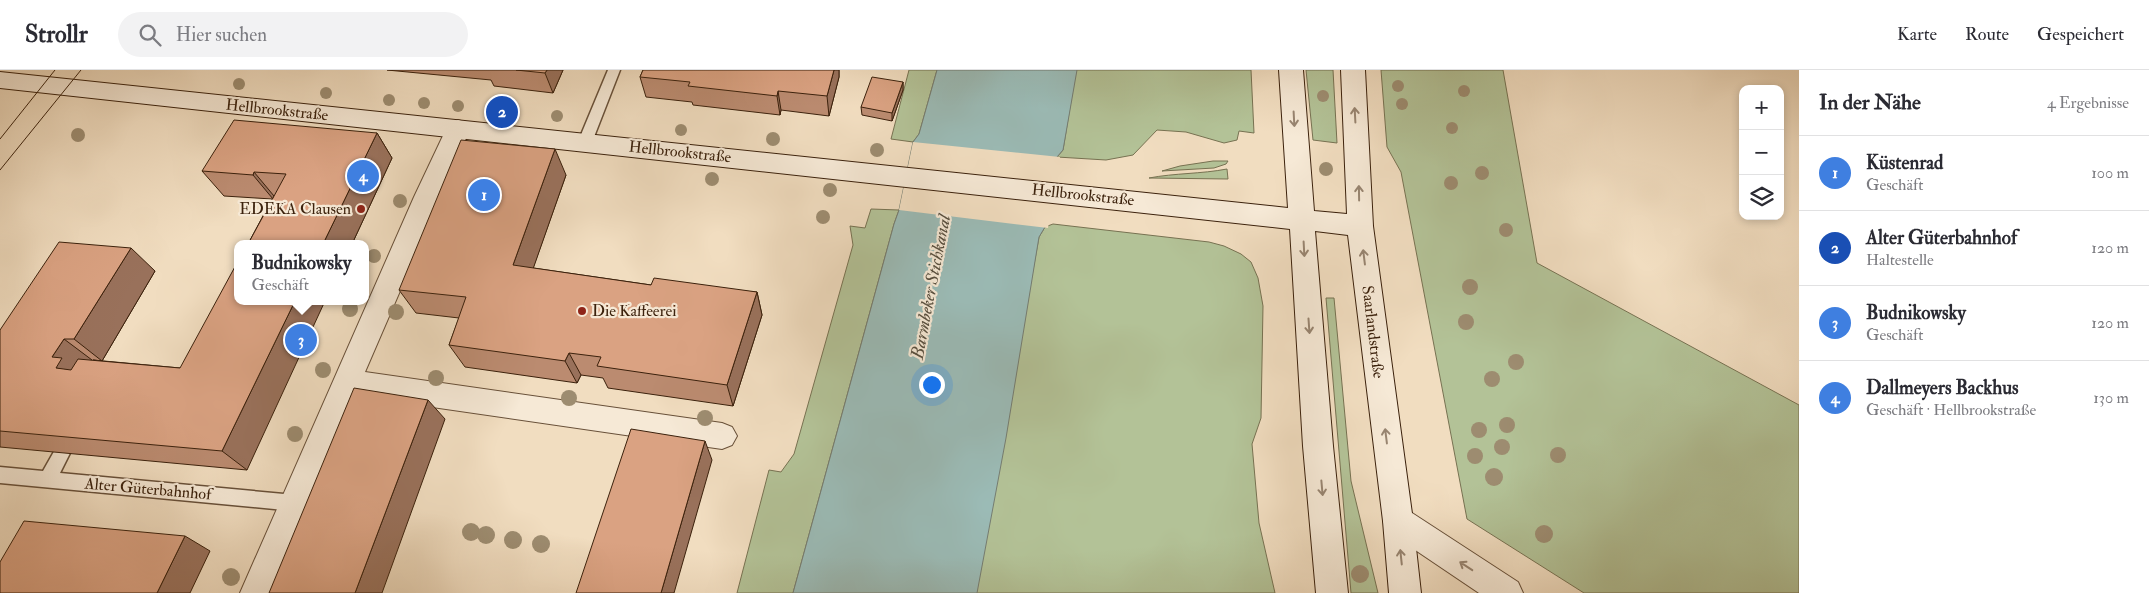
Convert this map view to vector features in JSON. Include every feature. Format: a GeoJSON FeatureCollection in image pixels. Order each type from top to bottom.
{"type":"FeatureCollection","features":[{"type":"Feature","properties":{"kind":"street"},"geometry":{"type":"LineString","coordinates":[[1291,70],[1318,446],[1332,593]]}},
{"type":"Feature","properties":{"kind":"street","name":"Saarlandstraße"},"geometry":{"type":"LineString","coordinates":[[1353,70],[1360,226],[1398,521],[1405,593]]}},
{"type":"Feature","properties":{"kind":"street","name":"Hellbrookstraße"},"geometry":{"type":"LineString","coordinates":[[0,80],[1078,194],[1360,226]]}},
{"type":"Feature","properties":{"kind":"street"},"geometry":{"type":"LineString","coordinates":[[256,593],[458,129]]}},
{"type":"Feature","properties":{"kind":"street"},"geometry":{"type":"LineString","coordinates":[[347,382],[722,436]]}},
{"type":"Feature","properties":{"kind":"street"},"geometry":{"type":"LineString","coordinates":[[1398,521],[1507,593]]}},
{"type":"Feature","properties":{"kind":"lane"},"geometry":{"type":"LineString","coordinates":[[586,142],[614,70]]}},
{"type":"Feature","properties":{"kind":"lane"},"geometry":{"type":"LineString","coordinates":[[47,480],[62,453]]}},
{"type":"Feature","properties":{"kind":"lane","name":"Alter Güterbahnhof"},"geometry":{"type":"LineString","coordinates":[[0,475],[295,503]]}},
{"type":"Feature","properties":{"kind":"green space"},"geometry":{"type":"Polygon","coordinates":[[[909,70],[937,70],[919,134],[913,142],[891,139],[909,70]]]}},
{"type":"Feature","properties":{"kind":"green space"},"geometry":{"type":"Polygon","coordinates":[[[1076,70],[1251,70],[1254,133],[1239,131],[1237,140],[1224,143],[1186,132],[1157,130],[1133,155],[1106,160],[1057,157],[1063,150],[1076,70]]]}},
{"type":"Feature","properties":{"kind":"green space"},"geometry":{"type":"Polygon","coordinates":[[[1306,70],[1333,70],[1337,143],[1313,140],[1306,70]]]}},
{"type":"Feature","properties":{"kind":"green space"},"geometry":{"type":"Polygon","coordinates":[[[1381,70],[1503,70],[1537,263],[1799,405],[1799,593],[1584,593],[1467,519],[1401,172],[1387,147],[1381,70]]]}},
{"type":"Feature","properties":{"kind":"green space"},"geometry":{"type":"Polygon","coordinates":[[[1213,161],[1228,161],[1226,164],[1214,168],[1162,171],[1180,166],[1213,161]]]}},
{"type":"Feature","properties":{"kind":"green space"},"geometry":{"type":"Polygon","coordinates":[[[1227,169],[1228,179],[1149,178],[1208,172],[1227,169]]]}},
{"type":"Feature","properties":{"kind":"green space"},"geometry":{"type":"Polygon","coordinates":[[[871,209],[899,210],[793,593],[737,593],[769,470],[781,472],[794,454],[853,245],[850,226],[865,228],[871,209]]]}},
{"type":"Feature","properties":{"kind":"green space"},"geometry":{"type":"Polygon","coordinates":[[[1053,224],[1209,242],[1224,246],[1241,254],[1251,262],[1258,278],[1263,306],[1261,418],[1252,444],[1259,523],[1275,593],[975,593],[1039,237],[1045,227],[1053,224]]]}},
{"type":"Feature","properties":{"kind":"green space"},"geometry":{"type":"Polygon","coordinates":[[[1326,298],[1334,298],[1351,481],[1378,593],[1351,593],[1326,298]]]}},
{"type":"Feature","properties":{"kind":"water","name":"Barmbeker Stichkanal"},"geometry":{"type":"Polygon","coordinates":[[[937,70],[1077,70],[1063,150],[1057,157],[1045,227],[1039,237],[1006,438],[977,593],[793,593],[899,210],[913,142],[919,134],[937,70]]]}},
{"type":"Feature","properties":{"kind":"pier"},"geometry":{"type":"Polygon","coordinates":[[[913,142],[1060,157],[1048,228],[899,210],[913,142]]]}},
{"type":"Feature","properties":{"kind":"building"},"geometry":{"type":"Polygon","coordinates":[[[516,70],[547,70],[545,73],[516,70]]]}},
{"type":"Feature","properties":{"kind":"building"},"geometry":{"type":"Polygon","coordinates":[[[643,70],[834,70],[827,96],[778,91],[777,96],[688,86],[690,82],[640,77],[643,70]]]}},
{"type":"Feature","properties":{"kind":"building"},"geometry":{"type":"Polygon","coordinates":[[[872,77],[903,82],[892,113],[861,107],[872,77]]]}},
{"type":"Feature","properties":{"kind":"building"},"geometry":{"type":"Polygon","coordinates":[[[234,120],[377,133],[325,240],[250,240],[286,174],[254,172],[253,175],[202,171],[234,120]]]}},
{"type":"Feature","properties":{"kind":"building"},"geometry":{"type":"Polygon","coordinates":[[[461,140],[555,149],[513,265],[651,285],[654,278],[757,292],[727,385],[597,366],[601,357],[569,353],[565,361],[449,345],[466,297],[399,290],[461,140]]]}},
{"type":"Feature","properties":{"kind":"building"},"geometry":{"type":"Polygon","coordinates":[[[59,242],[131,248],[74,339],[64,339],[52,357],[62,358],[56,368],[71,370],[78,359],[180,368],[234,269],[234,305],[293,305],[222,451],[0,431],[0,330],[59,242]]]}},
{"type":"Feature","properties":{"kind":"building"},"geometry":{"type":"Polygon","coordinates":[[[354,388],[428,400],[355,593],[269,593],[354,388]]]}},
{"type":"Feature","properties":{"kind":"building"},"geometry":{"type":"Polygon","coordinates":[[[631,429],[705,441],[661,593],[576,593],[631,429]]]}},
{"type":"Feature","properties":{"kind":"building"},"geometry":{"type":"Polygon","coordinates":[[[24,521],[185,536],[157,593],[0,593],[0,562],[24,521]]]}},
{"type":"Feature","properties":{"kind":"tram line"},"geometry":{"type":"LineString","coordinates":[[0,139],[55,70]]}},
{"type":"Feature","properties":{"kind":"tram line"},"geometry":{"type":"LineString","coordinates":[[0,170],[81,70]]}},
{"type":"Feature","properties":{"kind":"place","name":"Alter Güterbahnhof"},"geometry":{"type":"Point","coordinates":[502,112]}},
{"type":"Feature","properties":{"kind":"place","name":"Dallmeyers Backhus"},"geometry":{"type":"Point","coordinates":[363,176]}},
{"type":"Feature","properties":{"kind":"place","name":"Küstenrad"},"geometry":{"type":"Point","coordinates":[484,195]}},
{"type":"Feature","properties":{"kind":"place","name":"EDEKA Clausen"},"geometry":{"type":"Point","coordinates":[361,209]}},
{"type":"Feature","properties":{"kind":"place","name":"Die Kaffeerei"},"geometry":{"type":"Point","coordinates":[582,311]}},
{"type":"Feature","properties":{"kind":"place","name":"Budnikowsky"},"geometry":{"type":"Point","coordinates":[301,340]}}]}
